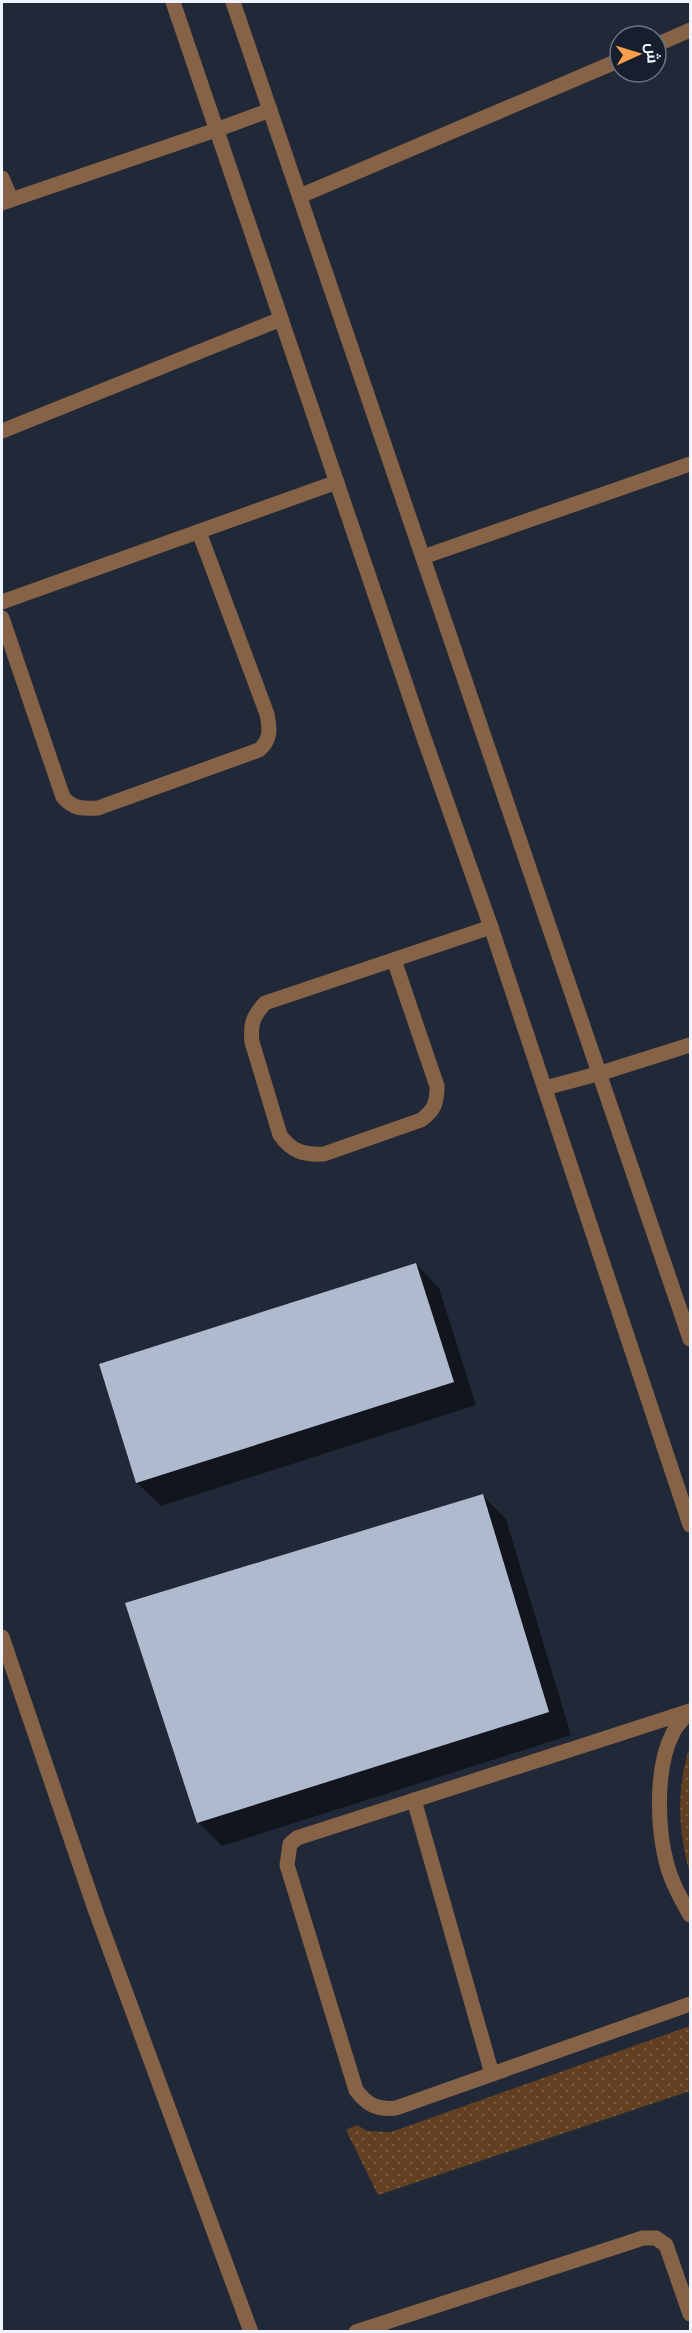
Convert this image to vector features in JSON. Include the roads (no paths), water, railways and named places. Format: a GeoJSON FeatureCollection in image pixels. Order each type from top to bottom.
{"type":"FeatureCollection","features":[{"type":"Feature","properties":{"kind":"street"},"geometry":{"type":"LineString","coordinates":[[173,2],[424,738],[491,927],[690,1525]]}},
{"type":"Feature","properties":{"kind":"street"},"geometry":{"type":"LineString","coordinates":[[232,2],[601,1073],[690,1339]]}},
{"type":"Feature","properties":{"kind":"street"},"geometry":{"type":"LineString","coordinates":[[668,40],[690,30]]}},
{"type":"Feature","properties":{"kind":"street"},"geometry":{"type":"LineString","coordinates":[[300,196],[608,65]]}},
{"type":"Feature","properties":{"kind":"street"},"geometry":{"type":"LineString","coordinates":[[2,178],[6,201],[270,110]]}},
{"type":"Feature","properties":{"kind":"street"},"geometry":{"type":"LineString","coordinates":[[2,431],[281,319]]}},
{"type":"Feature","properties":{"kind":"street"},"geometry":{"type":"LineString","coordinates":[[423,557],[690,464]]}},
{"type":"Feature","properties":{"kind":"street"},"geometry":{"type":"LineString","coordinates":[[2,602],[337,482]]}},
{"type":"Feature","properties":{"kind":"street"},"geometry":{"type":"LineString","coordinates":[[2,618],[63,796],[75,807],[98,808],[259,750],[266,744],[269,737],[267,714],[199,532]]}},
{"type":"Feature","properties":{"kind":"street"},"geometry":{"type":"LineString","coordinates":[[394,960],[437,1086],[436,1102],[432,1113],[421,1120],[324,1154],[310,1155],[298,1152],[288,1146],[280,1135],[252,1042],[251,1027],[254,1015],[265,1003],[491,927]]}},
{"type":"Feature","properties":{"kind":"street"},"geometry":{"type":"LineString","coordinates":[[545,1088],[690,1046]]}},
{"type":"Feature","properties":{"kind":"street"},"geometry":{"type":"LineString","coordinates":[[2,1637],[96,1912],[251,2331]]}},
{"type":"Feature","properties":{"kind":"street"},"geometry":{"type":"LineString","coordinates":[[690,1711],[297,1838],[290,1844],[287,1865],[356,2090],[365,2102],[384,2110],[396,2108],[690,2004]]}},
{"type":"Feature","properties":{"kind":"street"},"geometry":{"type":"LineString","coordinates":[[690,1711],[673,1731],[664,1757],[660,1796],[661,1832],[667,1864],[677,1892],[690,1915]]}},
{"type":"Feature","properties":{"kind":"street"},"geometry":{"type":"LineString","coordinates":[[414,1800],[492,2074]]}},
{"type":"Feature","properties":{"kind":"street"},"geometry":{"type":"LineString","coordinates":[[356,2331],[643,2238],[656,2238],[666,2245],[690,2314]]}}]}
